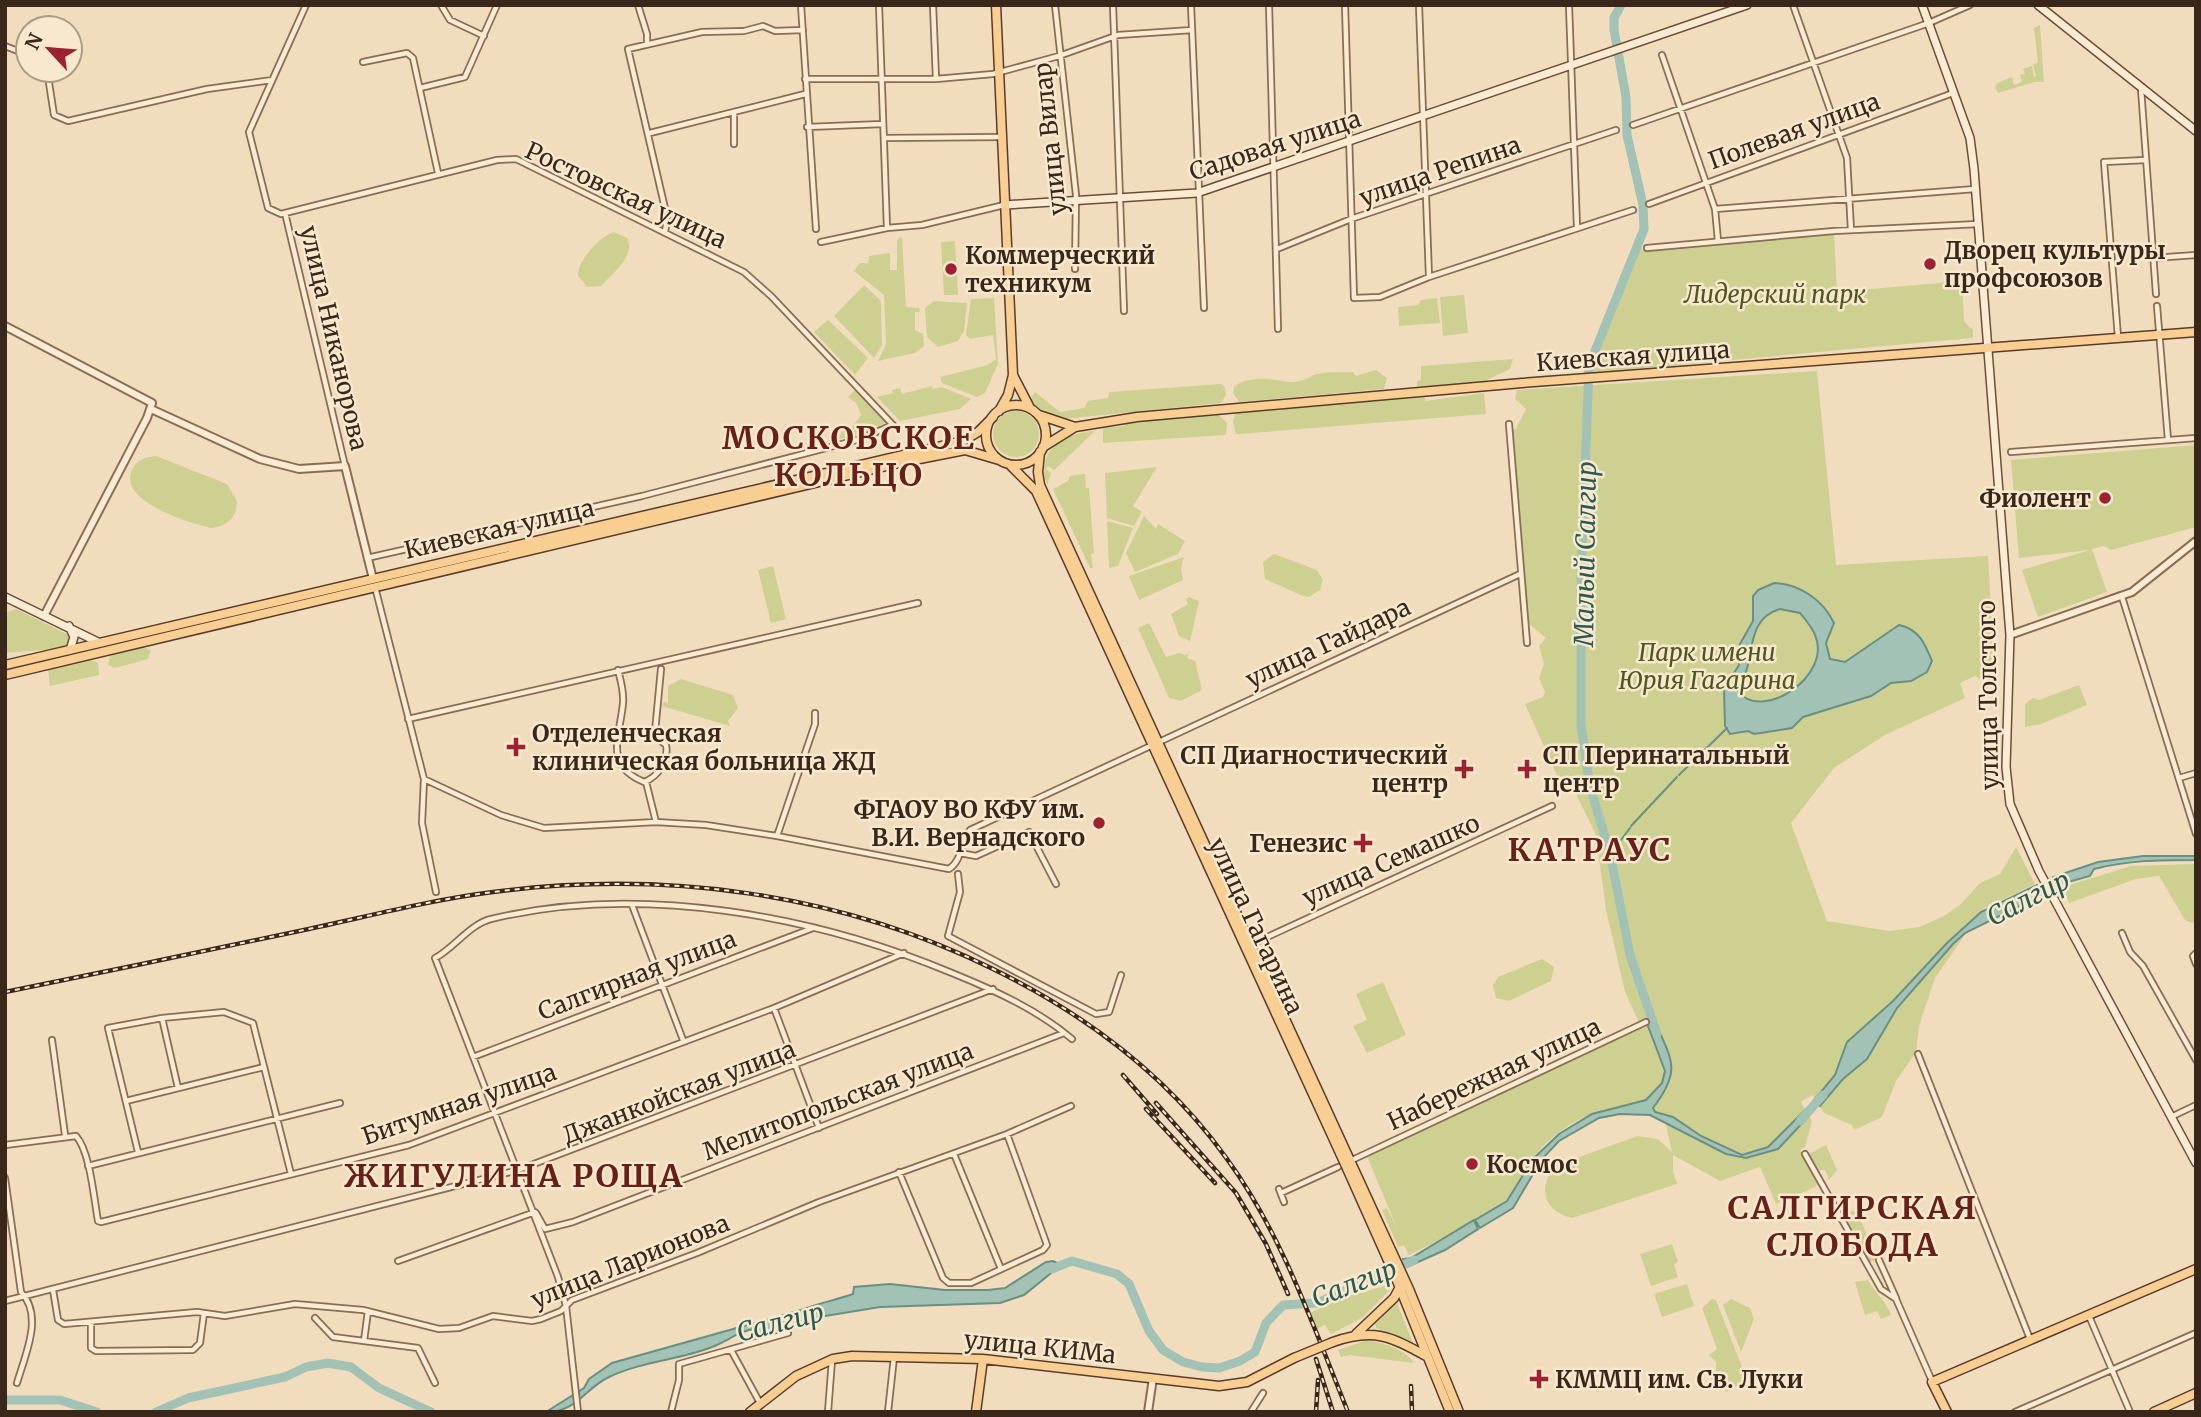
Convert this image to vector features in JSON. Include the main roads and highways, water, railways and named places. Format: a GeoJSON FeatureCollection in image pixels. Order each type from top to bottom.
{"type":"FeatureCollection","features":[{"type":"Feature","properties":{"kind":"main road"},"geometry":{"type":"LineString","coordinates":[[996,5],[1013,375],[1018,391],[1039,415],[1045,429],[1041,449],[1032,462],[1010,466],[999,460],[987,441],[996,414],[1008,395],[1013,375]]}},
{"type":"Feature","properties":{"kind":"main road","name":"Садовая улица"},"geometry":{"type":"LineString","coordinates":[[1004,205],[1198,193],[1746,5]]}},
{"type":"Feature","properties":{"kind":"main road","name":"улица Толстого"},"geometry":{"type":"LineString","coordinates":[[1922,5],[1970,138],[1976,189],[2010,635],[2006,767],[2014,818],[2039,871],[2196,1163]]}},
{"type":"Feature","properties":{"kind":"main road"},"geometry":{"type":"LineString","coordinates":[[2038,5],[2196,131]]}},
{"type":"Feature","properties":{"kind":"main road","name":"Киевская улица"},"geometry":{"type":"LineString","coordinates":[[1039,415],[1056,423],[1075,427],[1229,408],[2196,332]]}},
{"type":"Feature","properties":{"kind":"main road"},"geometry":{"type":"LineString","coordinates":[[996,414],[1015,405],[1031,409]]}},
{"type":"Feature","properties":{"kind":"main road","name":"Киевская улица"},"geometry":{"type":"LineString","coordinates":[[5,675],[963,441],[978,432],[996,414]]}},
{"type":"Feature","properties":{"kind":"main road","name":"Киевская улица"},"geometry":{"type":"LineString","coordinates":[[1041,449],[1075,427]]}},
{"type":"Feature","properties":{"kind":"main road","name":"улица Гагарина"},"geometry":{"type":"LineString","coordinates":[[1041,449],[1038,472],[1040,485],[1154,743]]}},
{"type":"Feature","properties":{"kind":"main road","name":"Киевская улица"},"geometry":{"type":"LineString","coordinates":[[5,665],[899,463],[965,450],[999,460]]}},
{"type":"Feature","properties":{"kind":"main road","name":"улица Гагарина"},"geometry":{"type":"LineString","coordinates":[[1010,466],[1037,491],[1440,1365],[1459,1412]]}},
{"type":"Feature","properties":{"kind":"main road"},"geometry":{"type":"LineString","coordinates":[[5,597],[100,643]]}},
{"type":"Feature","properties":{"kind":"main road"},"geometry":{"type":"LineString","coordinates":[[69,626],[74,636],[70,650]]}},
{"type":"Feature","properties":{"kind":"main road","name":"улица Гагарина"},"geometry":{"type":"LineString","coordinates":[[1248,946],[1354,1159],[1390,1258]]}},
{"type":"Feature","properties":{"kind":"main road"},"geometry":{"type":"LineString","coordinates":[[1947,1412],[1932,1382],[2196,1269]]}},
{"type":"Feature","properties":{"kind":"main road","name":"улица Гагарина"},"geometry":{"type":"LineString","coordinates":[[1399,1277],[1400,1288],[1450,1412]]}},
{"type":"Feature","properties":{"kind":"main road"},"geometry":{"type":"LineString","coordinates":[[1356,1334],[1380,1313],[1400,1288]]}},
{"type":"Feature","properties":{"kind":"main road"},"geometry":{"type":"LineString","coordinates":[[1356,1334],[1381,1335],[1440,1365]]}},
{"type":"Feature","properties":{"kind":"main road","name":"улица КИМа"},"geometry":{"type":"LineString","coordinates":[[750,1412],[796,1376],[832,1359],[895,1355],[982,1359],[1196,1385],[1233,1385],[1356,1334]]}},
{"type":"Feature","properties":{"kind":"main road"},"geometry":{"type":"LineString","coordinates":[[976,1412],[982,1359]]}},
{"type":"Feature","properties":{"kind":"main road"},"geometry":{"type":"LineString","coordinates":[[2154,1412],[2196,1393]]}},
{"type":"Feature","properties":{"kind":"water"},"geometry":{"type":"Polygon","coordinates":[[[1774,583],[1784,584],[1802,590],[1817,600],[1834,623],[1826,643],[1830,659],[1845,662],[1899,625],[1916,634],[1924,643],[1932,661],[1927,672],[1911,681],[1891,683],[1871,696],[1803,717],[1792,728],[1754,734],[1748,731],[1730,734],[1725,726],[1724,689],[1739,665],[1740,644],[1753,621],[1753,596],[1758,590],[1774,583]],[[1780,609],[1759,624],[1738,691],[1749,699],[1762,702],[1777,698],[1805,679],[1814,666],[1818,650],[1815,635],[1800,613],[1780,609]]]}},
{"type":"Feature","properties":{"kind":"water"},"geometry":{"type":"Polygon","coordinates":[[[2143,856],[2196,856],[2196,860],[2145,861],[2107,866],[2094,869],[2090,876],[2057,885],[2053,877],[2098,862],[2143,856]]]}},
{"type":"Feature","properties":{"kind":"water"},"geometry":{"type":"Polygon","coordinates":[[[2037,885],[2042,895],[1965,933],[1953,944],[1897,1008],[1867,1059],[1843,1079],[1820,1106],[1815,1099],[1835,1075],[1847,1042],[1893,1001],[1947,943],[1981,912],[2037,885]]]}},
{"type":"Feature","properties":{"kind":"water"},"geometry":{"type":"Polygon","coordinates":[[[1655,1022],[1670,1057],[1671,1075],[1668,1085],[1653,1108],[1655,1112],[1673,1117],[1701,1136],[1742,1155],[1768,1147],[1805,1110],[1809,1116],[1778,1149],[1746,1158],[1726,1154],[1650,1115],[1620,1114],[1599,1118],[1559,1141],[1542,1159],[1513,1208],[1480,1228],[1475,1220],[1507,1201],[1533,1159],[1559,1134],[1592,1114],[1646,1100],[1662,1083],[1665,1071],[1648,1026],[1655,1022]]]}},
{"type":"Feature","properties":{"kind":"water"},"geometry":{"type":"Polygon","coordinates":[[[1474,1220],[1478,1229],[1445,1250],[1407,1267],[1403,1259],[1411,1258],[1474,1220]]]}},
{"type":"Feature","properties":{"kind":"water"},"geometry":{"type":"Polygon","coordinates":[[[1053,1261],[1061,1265],[1024,1295],[1000,1303],[880,1307],[813,1318],[760,1333],[756,1329],[750,1330],[718,1345],[609,1377],[573,1404],[557,1411],[546,1412],[584,1388],[589,1379],[612,1363],[847,1296],[853,1294],[854,1287],[890,1284],[945,1290],[1005,1288],[1046,1262],[1053,1261]]]}},
{"type":"Feature","properties":{"kind":"waterway","name":"Малый Салгир"},"geometry":{"type":"LineString","coordinates":[[1621,5],[1614,18],[1614,30],[1626,97],[1627,135],[1643,205],[1644,229],[1589,366],[1581,575],[1581,725],[1590,787],[1610,853],[1630,955],[1657,1034]]}},
{"type":"Feature","properties":{"kind":"waterway"},"geometry":{"type":"LineString","coordinates":[[1679,775],[1727,728]]}},
{"type":"Feature","properties":{"kind":"waterway"},"geometry":{"type":"LineString","coordinates":[[1631,826],[1677,777]]}},
{"type":"Feature","properties":{"kind":"waterway"},"geometry":{"type":"LineString","coordinates":[[1621,840],[1630,828]]}},
{"type":"Feature","properties":{"kind":"waterway"},"geometry":{"type":"LineString","coordinates":[[1610,853],[1620,841]]}},
{"type":"Feature","properties":{"kind":"waterway","name":"Салгир"},"geometry":{"type":"LineString","coordinates":[[2030,895],[2065,879]]}},
{"type":"Feature","properties":{"kind":"waterway","name":"Салгир"},"geometry":{"type":"LineString","coordinates":[[1800,1121],[1823,1095]]}},
{"type":"Feature","properties":{"kind":"waterway","name":"Салгир"},"geometry":{"type":"LineString","coordinates":[[1052,1269],[1072,1261],[1117,1274],[1129,1284],[1149,1331],[1163,1350],[1183,1362],[1219,1368],[1240,1361],[1255,1352],[1266,1323],[1283,1305],[1317,1303],[1414,1260]]}},
{"type":"Feature","properties":{"kind":"waterway","name":"Салгир"},"geometry":{"type":"LineString","coordinates":[[156,1412],[188,1398],[285,1377],[306,1367],[328,1363],[351,1367],[379,1388],[431,1412]]}},
{"type":"Feature","properties":{"kind":"waterway","name":"Салгир"},"geometry":{"type":"LineString","coordinates":[[5,1400],[60,1400],[97,1412]]}},
{"type":"Feature","properties":{"kind":"railway"},"geometry":{"type":"LineString","coordinates":[[5,992],[445,899],[557,886],[685,886],[748,893],[873,921],[934,943],[993,969],[1060,1006],[1122,1049],[1178,1100],[1227,1159],[1264,1218],[1295,1281],[1348,1412]]}},
{"type":"Feature","properties":{"kind":"railway"},"geometry":{"type":"LineString","coordinates":[[1123,1075],[1157,1114]]}},
{"type":"Feature","properties":{"kind":"railway"},"geometry":{"type":"LineString","coordinates":[[1156,1103],[1236,1193],[1266,1244],[1288,1294]]}},
{"type":"Feature","properties":{"kind":"railway"},"geometry":{"type":"LineString","coordinates":[[1146,1109],[1215,1183]]}},
{"type":"Feature","properties":{"kind":"railway"},"geometry":{"type":"LineString","coordinates":[[1316,1359],[1333,1412]]}},
{"type":"Feature","properties":{"kind":"railway"},"geometry":{"type":"LineString","coordinates":[[1316,1412],[1318,1380]]}},
{"type":"Feature","properties":{"kind":"railway"},"geometry":{"type":"LineString","coordinates":[[1411,1386],[1412,1412]]}},
{"type":"Feature","properties":{"kind":"place","name":"Дворец культуры профсоюзов"},"geometry":{"type":"Point","coordinates":[1930,264]}},
{"type":"Feature","properties":{"kind":"place","name":"Коммерческий техникум"},"geometry":{"type":"Point","coordinates":[951,269]}},
{"type":"Feature","properties":{"kind":"place","name":"Фиолент"},"geometry":{"type":"Point","coordinates":[2105,498]}},
{"type":"Feature","properties":{"kind":"place","name":"Отделенческая клиническая больница ЖД"},"geometry":{"type":"Point","coordinates":[516,747]}},
{"type":"Feature","properties":{"kind":"place","name":"СП Диагностический центр"},"geometry":{"type":"Point","coordinates":[1464,769]}},
{"type":"Feature","properties":{"kind":"place","name":"СП Перинатальный центр"},"geometry":{"type":"Point","coordinates":[1527,769]}},
{"type":"Feature","properties":{"kind":"place","name":"ФГАОУ ВО КФУ им. В.И. Вернадского"},"geometry":{"type":"Point","coordinates":[1099,823]}},
{"type":"Feature","properties":{"kind":"place","name":"Генезис"},"geometry":{"type":"Point","coordinates":[1363,843]}},
{"type":"Feature","properties":{"kind":"place","name":"Космос"},"geometry":{"type":"Point","coordinates":[1472,1164]}},
{"type":"Feature","properties":{"kind":"place","name":"КММЦ им. Св. Луки"},"geometry":{"type":"Point","coordinates":[1539,1379]}},
{"type":"Feature","properties":{"kind":"district","name":"МОСКОВСКОЕ КОЛЬЦО"},"geometry":{"type":"Point","coordinates":[849,456]}},
{"type":"Feature","properties":{"kind":"district","name":"КАТРАУС"},"geometry":{"type":"Point","coordinates":[1590,850]}},
{"type":"Feature","properties":{"kind":"district","name":"ЖИГУЛИНА РОЩА"},"geometry":{"type":"Point","coordinates":[514,1176]}},
{"type":"Feature","properties":{"kind":"district","name":"САЛГИРСКАЯ СЛОБОДА"},"geometry":{"type":"Point","coordinates":[1853,1226]}},
{"type":"Feature","properties":{"kind":"park label","name":"Лидерский парк"},"geometry":{"type":"Point","coordinates":[1775,294]}},
{"type":"Feature","properties":{"kind":"park label","name":"Парк имени Юрия Гагарина"},"geometry":{"type":"Point","coordinates":[1707,666]}}]}
